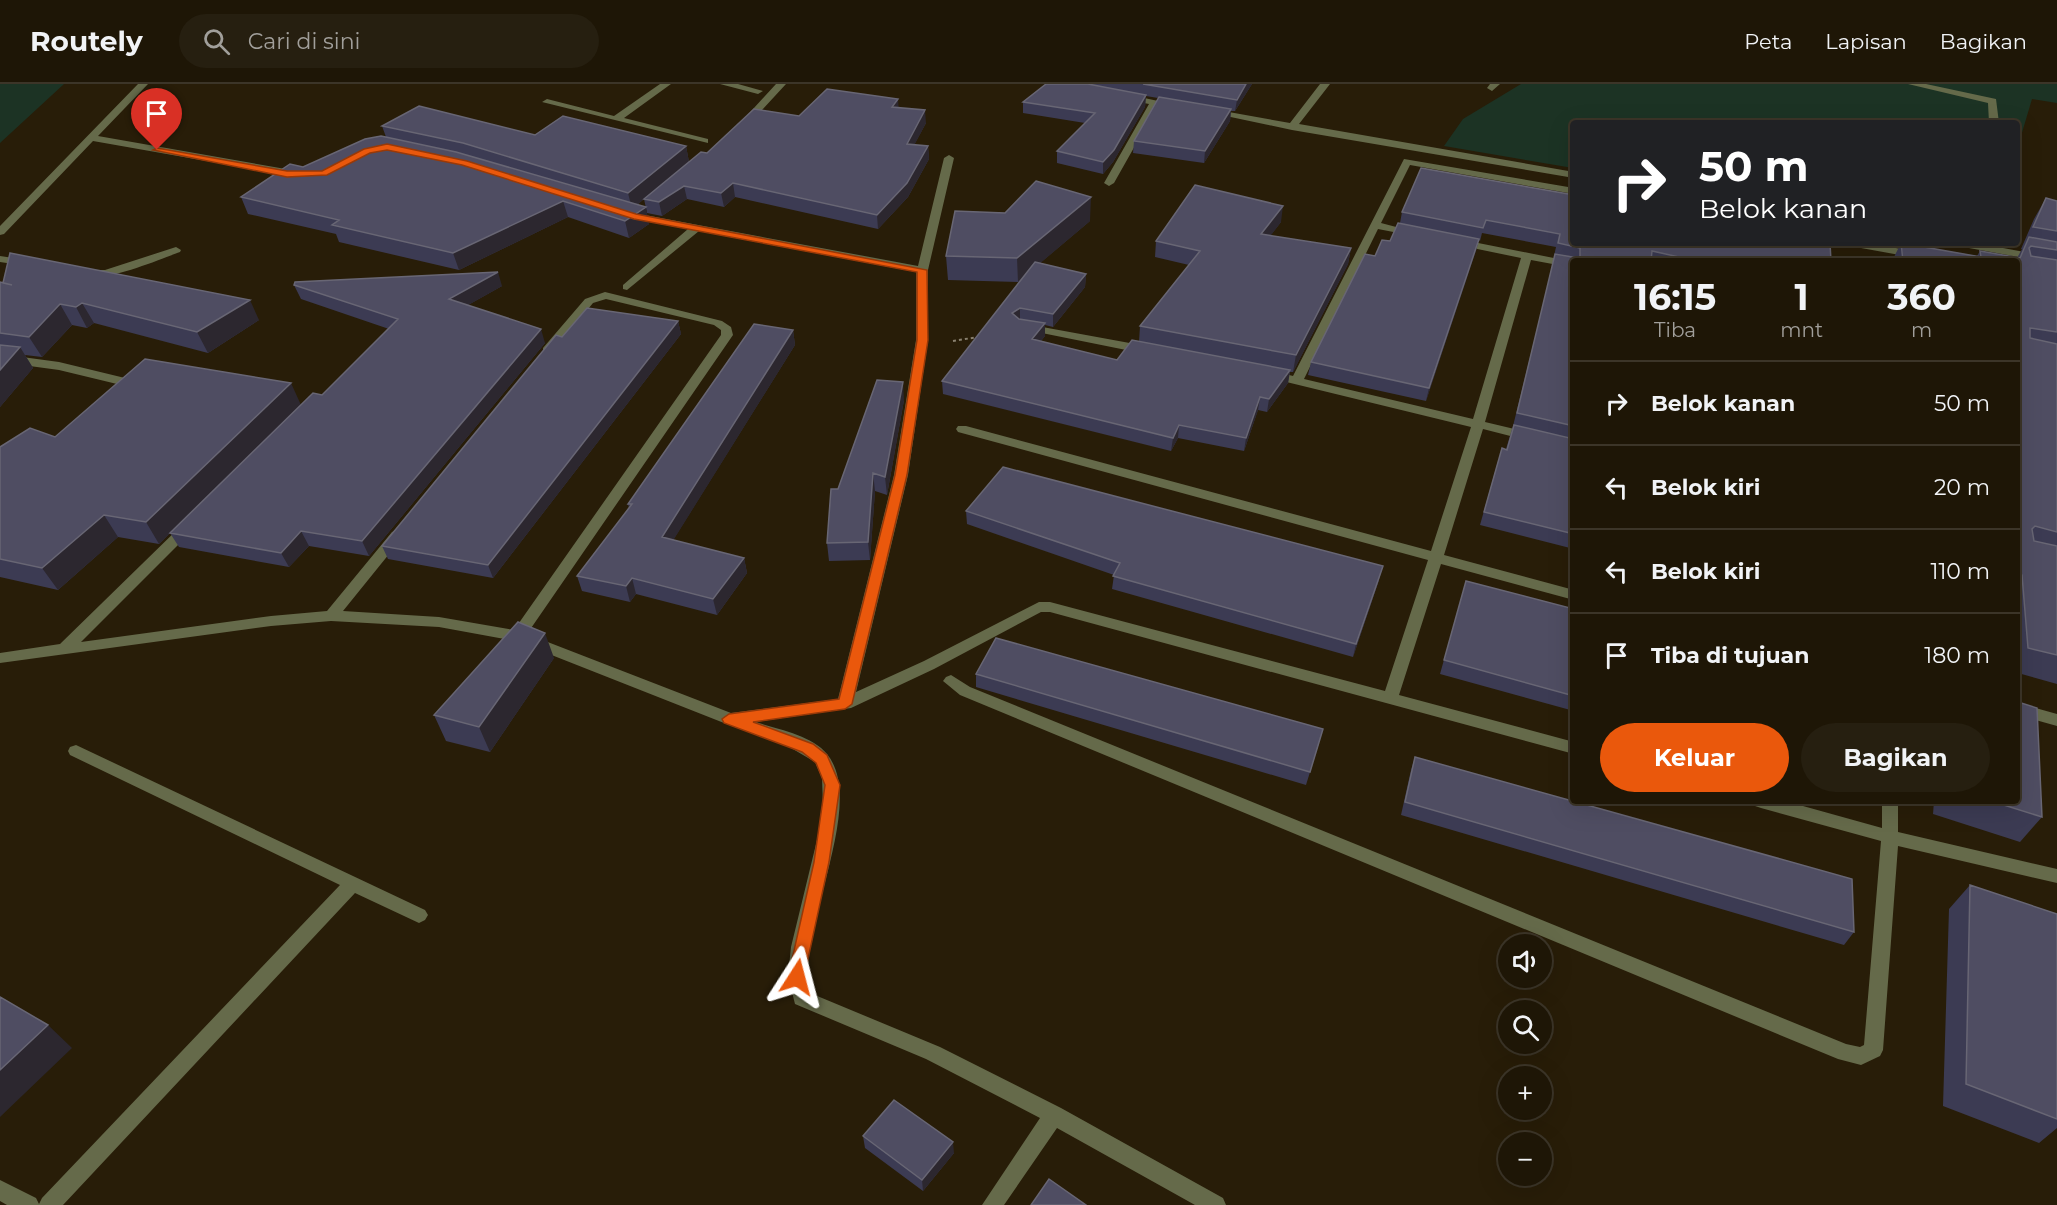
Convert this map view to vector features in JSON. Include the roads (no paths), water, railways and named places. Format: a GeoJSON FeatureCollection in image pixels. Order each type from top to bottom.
{"type":"FeatureCollection","features":[{"type":"Feature","properties":{"kind":"street"},"geometry":{"type":"LineString","coordinates":[[0,232],[143,84]]}},
{"type":"Feature","properties":{"kind":"street"},"geometry":{"type":"LineString","coordinates":[[616,119],[666,84]]}},
{"type":"Feature","properties":{"kind":"street"},"geometry":{"type":"LineString","coordinates":[[725,84],[758,91]]}},
{"type":"Feature","properties":{"kind":"street"},"geometry":{"type":"LineString","coordinates":[[734,132],[753,117],[781,84]]}},
{"type":"Feature","properties":{"kind":"street"},"geometry":{"type":"LineString","coordinates":[[1292,127],[1325,84]]}},
{"type":"Feature","properties":{"kind":"street"},"geometry":{"type":"LineString","coordinates":[[1913,84],[1993,101],[1994,120]]}},
{"type":"Feature","properties":{"kind":"street"},"geometry":{"type":"LineString","coordinates":[[1112,95],[1190,108]]}},
{"type":"Feature","properties":{"kind":"street"},"geometry":{"type":"LineString","coordinates":[[547,102],[705,141]]}},
{"type":"Feature","properties":{"kind":"street"},"geometry":{"type":"LineString","coordinates":[[1109,183],[1155,102]]}},
{"type":"Feature","properties":{"kind":"street"},"geometry":{"type":"LineString","coordinates":[[1201,110],[1570,174]]}},
{"type":"Feature","properties":{"kind":"street"},"geometry":{"type":"LineString","coordinates":[[91,138],[287,174],[313,174]]}},
{"type":"Feature","properties":{"kind":"street"},"geometry":{"type":"LineString","coordinates":[[845,704],[901,475],[922,340],[922,270],[949,158]]}},
{"type":"Feature","properties":{"kind":"street"},"geometry":{"type":"LineString","coordinates":[[1298,380],[1407,161],[1570,191]]}},
{"type":"Feature","properties":{"kind":"street"},"geometry":{"type":"LineString","coordinates":[[633,213],[696,228],[922,270]]}},
{"type":"Feature","properties":{"kind":"street"},"geometry":{"type":"LineString","coordinates":[[1376,225],[1423,235]]}},
{"type":"Feature","properties":{"kind":"street"},"geometry":{"type":"LineString","coordinates":[[627,287],[696,228]]}},
{"type":"Feature","properties":{"kind":"street"},"geometry":{"type":"LineString","coordinates":[[1446,239],[1570,264]]}},
{"type":"Feature","properties":{"kind":"street"},"geometry":{"type":"LineString","coordinates":[[1864,246],[1933,258]]}},
{"type":"Feature","properties":{"kind":"street"},"geometry":{"type":"LineString","coordinates":[[1869,247],[1869,258]]}},
{"type":"Feature","properties":{"kind":"street"},"geometry":{"type":"LineString","coordinates":[[1997,247],[2057,261]]}},
{"type":"Feature","properties":{"kind":"street"},"geometry":{"type":"LineString","coordinates":[[83,272],[106,273],[176,250]]}},
{"type":"Feature","properties":{"kind":"street"},"geometry":{"type":"LineString","coordinates":[[1391,697],[1478,425],[1527,256]]}},
{"type":"Feature","properties":{"kind":"street"},"geometry":{"type":"LineString","coordinates":[[0,259],[35,264]]}},
{"type":"Feature","properties":{"kind":"street"},"geometry":{"type":"LineString","coordinates":[[518,636],[727,335],[727,328],[718,323],[605,295],[596,297],[584,306],[539,361]]}},
{"type":"Feature","properties":{"kind":"street"},"geometry":{"type":"LineString","coordinates":[[1020,326],[1159,353]]}},
{"type":"Feature","properties":{"kind":"street"},"geometry":{"type":"LineString","coordinates":[[0,358],[59,366],[127,385],[107,402]]}},
{"type":"Feature","properties":{"kind":"street"},"geometry":{"type":"LineString","coordinates":[[1251,370],[1542,439]]}},
{"type":"Feature","properties":{"kind":"street"},"geometry":{"type":"LineString","coordinates":[[962,429],[1570,594]]}},
{"type":"Feature","properties":{"kind":"street"},"geometry":{"type":"LineString","coordinates":[[65,648],[202,514]]}},
{"type":"Feature","properties":{"kind":"street"},"geometry":{"type":"LineString","coordinates":[[331,616],[405,525]]}},
{"type":"Feature","properties":{"kind":"street"},"geometry":{"type":"LineString","coordinates":[[729,719],[786,714],[845,704],[929,665],[1039,607],[1060,609],[1570,747]]}},
{"type":"Feature","properties":{"kind":"street"},"geometry":{"type":"LineString","coordinates":[[0,658],[271,621],[331,616],[439,622],[518,636],[808,748],[822,759],[832,785],[821,862],[799,957],[797,977],[798,990],[802,998],[933,1053],[1054,1115],[1216,1205]]}},
{"type":"Feature","properties":{"kind":"street"},"geometry":{"type":"LineString","coordinates":[[951,681],[965,692],[1834,1049],[1861,1056],[1873,1050],[1890,837],[1890,804]]}},
{"type":"Feature","properties":{"kind":"street"},"geometry":{"type":"LineString","coordinates":[[2020,710],[2057,720]]}},
{"type":"Feature","properties":{"kind":"street"},"geometry":{"type":"LineString","coordinates":[[76,751],[419,915]]}},
{"type":"Feature","properties":{"kind":"street"},"geometry":{"type":"LineString","coordinates":[[1772,804],[1890,837],[2057,876]]}},
{"type":"Feature","properties":{"kind":"street"},"geometry":{"type":"LineString","coordinates":[[49,1205],[353,883]]}},
{"type":"Feature","properties":{"kind":"street"},"geometry":{"type":"LineString","coordinates":[[992,1205],[1054,1115]]}},
{"type":"Feature","properties":{"kind":"street"},"geometry":{"type":"LineString","coordinates":[[0,1190],[29,1205]]}}]}
